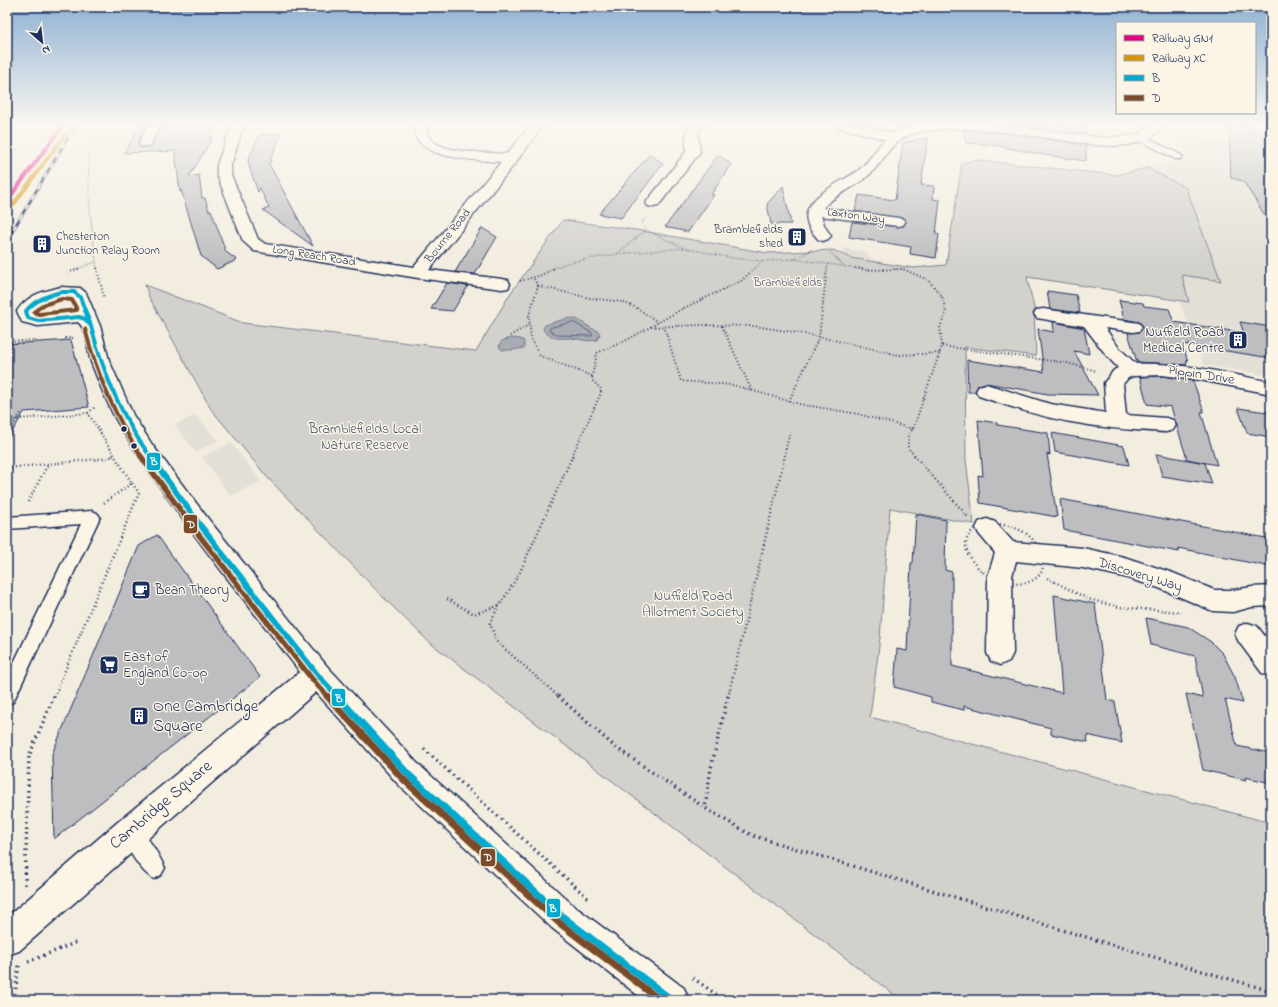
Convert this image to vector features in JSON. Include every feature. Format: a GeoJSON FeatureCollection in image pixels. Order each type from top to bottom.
{"type":"FeatureCollection","features":[{"type":"Feature","properties":{"kind":"street","name":"Long Reach Road"},"geometry":{"type":"LineString","coordinates":[[224,171],[224,175],[251,240],[260,248],[418,273],[502,284]]}},
{"type":"Feature","properties":{"kind":"street","name":"Bourne Road"},"geometry":{"type":"LineString","coordinates":[[418,273],[500,171]]}},
{"type":"Feature","properties":{"kind":"street"},"geometry":{"type":"LineString","coordinates":[[653,203],[678,171]]}},
{"type":"Feature","properties":{"kind":"street","name":"Laxton Way"},"geometry":{"type":"LineString","coordinates":[[824,242],[813,219],[820,201],[865,171]]}},
{"type":"Feature","properties":{"kind":"street","name":"Laxton Way"},"geometry":{"type":"LineString","coordinates":[[815,211],[898,223]]}},
{"type":"Feature","properties":{"kind":"street"},"geometry":{"type":"LineString","coordinates":[[91,326],[85,319],[79,316],[38,321],[28,318],[26,311],[32,303],[45,296],[60,292],[74,292],[80,297],[91,326],[100,360],[124,416],[146,451],[201,526],[317,674],[408,774],[425,790],[563,916],[672,1000]]}},
{"type":"Feature","properties":{"kind":"street"},"geometry":{"type":"LineString","coordinates":[[53,319],[68,313],[78,305],[80,297]]}},
{"type":"Feature","properties":{"kind":"street"},"geometry":{"type":"LineString","coordinates":[[1043,314],[1133,327]]}},
{"type":"Feature","properties":{"kind":"street"},"geometry":{"type":"LineString","coordinates":[[1090,321],[1113,352],[1123,374],[1114,383],[1117,421]]}},
{"type":"Feature","properties":{"kind":"street","name":"Pippin Drive"},"geometry":{"type":"LineString","coordinates":[[1123,374],[1162,368],[1271,388]]}},
{"type":"Feature","properties":{"kind":"street"},"geometry":{"type":"LineString","coordinates":[[986,391],[1055,412],[1085,419],[1166,425]]}},
{"type":"Feature","properties":{"kind":"street"},"geometry":{"type":"LineString","coordinates":[[978,524],[1007,551],[1000,576],[1000,653]]}},
{"type":"Feature","properties":{"kind":"street","name":"Discovery Way"},"geometry":{"type":"LineString","coordinates":[[1007,551],[1083,558],[1124,567],[1165,580],[1213,600],[1232,601],[1252,597],[1271,596]]}},
{"type":"Feature","properties":{"kind":"street"},"geometry":{"type":"LineString","coordinates":[[1248,634],[1271,665]]}},
{"type":"Feature","properties":{"kind":"street","name":"Cambridge Square"},"geometry":{"type":"LineString","coordinates":[[13,950],[130,832],[317,674]]}},
{"type":"Feature","properties":{"kind":"lane"},"geometry":{"type":"LineString","coordinates":[[7,523],[92,517],[7,696]]}},
{"type":"Feature","properties":{"kind":"lane"},"geometry":{"type":"LineString","coordinates":[[130,832],[154,868]]}},
{"type":"Feature","properties":{"kind":"path"},"geometry":{"type":"LineString","coordinates":[[89,171],[90,212],[95,262],[105,303]]}},
{"type":"Feature","properties":{"kind":"path"},"geometry":{"type":"LineString","coordinates":[[653,203],[642,223],[646,230],[684,248],[732,258],[763,261],[794,259],[867,270],[903,269],[928,280],[942,296],[946,313],[940,327],[942,346],[913,429],[908,434],[908,448],[978,524]]}},
{"type":"Feature","properties":{"kind":"path"},"geometry":{"type":"LineString","coordinates":[[618,254],[646,230]]}},
{"type":"Feature","properties":{"kind":"path"},"geometry":{"type":"LineString","coordinates":[[824,242],[844,266]]}},
{"type":"Feature","properties":{"kind":"path"},"geometry":{"type":"LineString","coordinates":[[502,284],[534,279],[556,267],[570,262],[618,254],[684,248]]}},
{"type":"Feature","properties":{"kind":"path"},"geometry":{"type":"LineString","coordinates":[[763,261],[741,281],[684,308],[650,327],[597,353],[592,376],[593,381],[601,389],[601,393],[519,574],[490,623],[496,641],[615,748],[705,808],[751,835],[1099,941],[1271,991]]}},
{"type":"Feature","properties":{"kind":"path"},"geometry":{"type":"LineString","coordinates":[[789,402],[820,337],[828,264]]}},
{"type":"Feature","properties":{"kind":"path"},"geometry":{"type":"LineString","coordinates":[[534,279],[538,286],[529,316],[531,339],[540,356],[592,376]]}},
{"type":"Feature","properties":{"kind":"path"},"geometry":{"type":"LineString","coordinates":[[538,286],[590,298],[622,302],[635,307],[658,322]]}},
{"type":"Feature","properties":{"kind":"path"},"geometry":{"type":"LineString","coordinates":[[510,336],[530,324]]}},
{"type":"Feature","properties":{"kind":"path"},"geometry":{"type":"LineString","coordinates":[[650,327],[700,325],[754,326],[820,337],[900,355],[940,353]]}},
{"type":"Feature","properties":{"kind":"path"},"geometry":{"type":"LineString","coordinates":[[664,326],[681,381],[733,385],[789,402],[858,414],[913,429]]}},
{"type":"Feature","properties":{"kind":"path"},"geometry":{"type":"LineString","coordinates":[[722,326],[752,391]]}},
{"type":"Feature","properties":{"kind":"path"},"geometry":{"type":"LineString","coordinates":[[942,346],[1067,363],[1095,370],[1123,374]]}},
{"type":"Feature","properties":{"kind":"path"},"geometry":{"type":"LineString","coordinates":[[7,435],[21,413]]}},
{"type":"Feature","properties":{"kind":"path"},"geometry":{"type":"LineString","coordinates":[[7,420],[88,413],[139,493],[29,756],[25,888]]}},
{"type":"Feature","properties":{"kind":"path"},"geometry":{"type":"LineString","coordinates":[[705,808],[711,768],[790,432]]}},
{"type":"Feature","properties":{"kind":"path"},"geometry":{"type":"LineString","coordinates":[[7,468],[109,458],[114,455]]}},
{"type":"Feature","properties":{"kind":"path"},"geometry":{"type":"LineString","coordinates":[[34,520],[23,512],[48,464]]}},
{"type":"Feature","properties":{"kind":"path"},"geometry":{"type":"LineString","coordinates":[[92,517],[100,505],[132,483]]}},
{"type":"Feature","properties":{"kind":"path"},"geometry":{"type":"LineString","coordinates":[[1041,574],[1058,585],[1088,599],[1118,607],[1182,612]]}},
{"type":"Feature","properties":{"kind":"path"},"geometry":{"type":"LineString","coordinates":[[447,599],[474,614],[500,605]]}},
{"type":"Feature","properties":{"kind":"path"},"geometry":{"type":"LineString","coordinates":[[423,749],[593,903]]}},
{"type":"Feature","properties":{"kind":"path"},"geometry":{"type":"LineString","coordinates":[[19,966],[77,942]]}},
{"type":"Feature","properties":{"kind":"path"},"geometry":{"type":"LineString","coordinates":[[13,950],[19,966],[14,1000]]}},
{"type":"Feature","properties":{"kind":"path"},"geometry":{"type":"LineString","coordinates":[[692,977],[724,1000]]}},
{"type":"Feature","properties":{"kind":"shaded area"},"geometry":{"type":"Polygon","coordinates":[[[961,171],[1078,171],[1116,175],[1134,171],[1271,171],[1271,376],[1204,365],[1179,300],[946,265],[961,171]]]}},
{"type":"Feature","properties":{"kind":"shaded area"},"geometry":{"type":"Polygon","coordinates":[[[844,248],[865,252],[874,261],[843,256],[844,248]]]}},
{"type":"Feature","properties":{"kind":"shaded area"},"geometry":{"type":"Polygon","coordinates":[[[196,415],[218,441],[196,452],[175,425],[196,415]]]}},
{"type":"Feature","properties":{"kind":"shaded area"},"geometry":{"type":"Polygon","coordinates":[[[231,443],[261,481],[231,496],[202,457],[231,443]]]}},
{"type":"Feature","properties":{"kind":"green space","name":"Nuffield Road Allotment Society"},"geometry":{"type":"Polygon","coordinates":[[[961,171],[1078,171],[1116,175],[1134,171],[1153,171],[1186,188],[1221,281],[1182,275],[1189,302],[1027,277],[1034,308],[1036,356],[965,347],[966,460],[974,524],[890,508],[880,638],[870,717],[1271,823],[1271,1000],[901,1000],[429,642],[384,598],[267,477],[211,409],[149,297],[145,285],[243,323],[476,351],[510,294],[563,220],[636,230],[768,253],[833,250],[851,258],[913,268],[946,265],[961,171]]]}},
{"type":"Feature","properties":{"kind":"water"},"geometry":{"type":"Polygon","coordinates":[[[574,318],[598,331],[600,334],[597,340],[588,341],[573,338],[556,338],[543,330],[545,325],[574,318]]]}},
{"type":"Feature","properties":{"kind":"water"},"geometry":{"type":"Polygon","coordinates":[[[511,338],[524,341],[524,348],[502,350],[499,346],[502,341],[511,338]]]}},
{"type":"Feature","properties":{"kind":"building"},"geometry":{"type":"Polygon","coordinates":[[[177,171],[193,171],[189,177],[199,175],[202,198],[205,198],[209,211],[211,210],[226,252],[237,260],[217,269],[201,256],[181,190],[180,192],[177,171]]]}},
{"type":"Feature","properties":{"kind":"building"},"geometry":{"type":"Polygon","coordinates":[[[251,171],[273,171],[313,246],[263,210],[269,208],[260,188],[258,192],[251,171]]]}},
{"type":"Feature","properties":{"kind":"building"},"geometry":{"type":"Polygon","coordinates":[[[636,171],[658,171],[621,218],[599,214],[636,171]]]}},
{"type":"Feature","properties":{"kind":"building"},"geometry":{"type":"Polygon","coordinates":[[[706,171],[726,171],[711,195],[714,195],[688,232],[665,227],[706,171]]]}},
{"type":"Feature","properties":{"kind":"building"},"geometry":{"type":"Polygon","coordinates":[[[899,171],[923,171],[921,185],[934,186],[933,199],[940,200],[936,234],[939,234],[936,258],[910,254],[911,247],[849,237],[852,222],[898,227],[904,226],[906,221],[903,218],[855,211],[859,195],[895,200],[899,171]]]}},
{"type":"Feature","properties":{"kind":"building"},"geometry":{"type":"Polygon","coordinates":[[[1231,171],[1271,171],[1271,225],[1243,181],[1231,178],[1231,171]]]}},
{"type":"Feature","properties":{"kind":"building"},"geometry":{"type":"Polygon","coordinates":[[[783,186],[791,224],[771,224],[767,204],[783,186]]]}},
{"type":"Feature","properties":{"kind":"building"},"geometry":{"type":"Polygon","coordinates":[[[482,228],[497,237],[475,274],[455,272],[482,228]]]}},
{"type":"Feature","properties":{"kind":"building"},"geometry":{"type":"Polygon","coordinates":[[[447,283],[468,286],[453,311],[431,309],[447,283]]]}},
{"type":"Feature","properties":{"kind":"building"},"geometry":{"type":"Polygon","coordinates":[[[1047,291],[1076,295],[1080,313],[1050,309],[1047,291]]]}},
{"type":"Feature","properties":{"kind":"building"},"geometry":{"type":"Polygon","coordinates":[[[1119,300],[1143,303],[1144,306],[1169,309],[1174,322],[1244,333],[1240,322],[1271,327],[1271,358],[1182,344],[1188,361],[1186,361],[1187,365],[1137,362],[1128,333],[1139,332],[1144,327],[1139,322],[1124,319],[1119,300]]]}},
{"type":"Feature","properties":{"kind":"building"},"geometry":{"type":"Polygon","coordinates":[[[1053,322],[1084,328],[1089,354],[1074,351],[1098,395],[1048,394],[986,383],[978,385],[975,392],[968,392],[967,360],[1044,372],[1038,329],[1054,332],[1053,322]]]}},
{"type":"Feature","properties":{"kind":"building"},"geometry":{"type":"Polygon","coordinates":[[[71,340],[89,407],[24,412],[7,441],[7,344],[71,340]]]}},
{"type":"Feature","properties":{"kind":"building"},"geometry":{"type":"Polygon","coordinates":[[[1162,376],[1193,381],[1204,412],[1201,412],[1217,465],[1187,459],[1171,407],[1147,404],[1140,377],[1162,376]]]}},
{"type":"Feature","properties":{"kind":"building"},"geometry":{"type":"Polygon","coordinates":[[[1238,408],[1267,412],[1271,422],[1271,437],[1247,433],[1238,408]]]}},
{"type":"Feature","properties":{"kind":"building"},"geometry":{"type":"Polygon","coordinates":[[[978,420],[997,423],[997,425],[1048,433],[1050,455],[1047,454],[1057,517],[980,503],[978,475],[983,476],[978,420]]]}},
{"type":"Feature","properties":{"kind":"building"},"geometry":{"type":"Polygon","coordinates":[[[1052,433],[1124,446],[1129,465],[1055,452],[1052,433]]]}},
{"type":"Feature","properties":{"kind":"building"},"geometry":{"type":"Polygon","coordinates":[[[1156,454],[1205,463],[1212,484],[1162,476],[1156,454]]]}},
{"type":"Feature","properties":{"kind":"building"},"geometry":{"type":"Polygon","coordinates":[[[1060,499],[1271,539],[1271,567],[1178,548],[1179,552],[1064,530],[1060,499]]]}},
{"type":"Feature","properties":{"kind":"building"},"geometry":{"type":"Polygon","coordinates":[[[916,514],[946,520],[945,570],[952,572],[952,666],[1062,693],[1054,595],[1095,604],[1107,700],[1115,702],[1122,743],[1087,735],[1088,742],[1051,734],[1051,728],[964,706],[964,710],[931,702],[931,697],[894,687],[897,649],[907,651],[911,563],[913,563],[916,514]]]}},
{"type":"Feature","properties":{"kind":"building","name":"One Cambridge Square"},"geometry":{"type":"Polygon","coordinates":[[[157,535],[260,677],[54,839],[52,754],[139,546],[157,535]]]}},
{"type":"Feature","properties":{"kind":"building"},"geometry":{"type":"Polygon","coordinates":[[[1146,618],[1188,627],[1211,642],[1223,654],[1235,677],[1243,703],[1225,699],[1237,746],[1271,753],[1271,783],[1245,777],[1246,780],[1203,770],[1186,694],[1203,698],[1195,656],[1151,645],[1146,618]]]}},
{"type":"Feature","properties":{"kind":"railway"},"geometry":{"type":"LineString","coordinates":[[7,240],[48,171]]}},
{"type":"Feature","properties":{"kind":"rail line","name":"GN1"},"geometry":{"type":"LineString","coordinates":[[7,201],[29,171]]}},
{"type":"Feature","properties":{"kind":"rail line","name":"XC"},"geometry":{"type":"LineString","coordinates":[[13,205],[38,171]]}},
{"type":"Feature","properties":{"kind":"transit line","name":"B"},"geometry":{"type":"LineString","coordinates":[[61,292],[74,292],[80,297],[91,326],[85,319],[79,317],[38,321],[28,318],[26,311],[33,304],[46,297],[61,292]]}},
{"type":"Feature","properties":{"kind":"transit line","name":"D"},"geometry":{"type":"LineString","coordinates":[[62,299],[72,300],[77,310],[39,314],[34,312],[43,305],[62,299]]}},
{"type":"Feature","properties":{"kind":"transit line","name":"B"},"geometry":{"type":"LineString","coordinates":[[91,326],[100,360],[124,416],[146,451],[201,526],[317,674],[408,774],[563,917],[672,1000]]}},
{"type":"Feature","properties":{"kind":"transit line","name":"D"},"geometry":{"type":"LineString","coordinates":[[85,329],[94,363],[118,419],[140,455],[195,530],[312,679],[403,779],[558,922],[660,1000]]}},
{"type":"Feature","properties":{"kind":"place","name":"Bramblefields shed"},"geometry":{"type":"Point","coordinates":[797,237]}},
{"type":"Feature","properties":{"kind":"place","name":"Chesterton Junction Relay Room"},"geometry":{"type":"Point","coordinates":[42,244]}},
{"type":"Feature","properties":{"kind":"place","name":"Nuffield Road Medical Centre"},"geometry":{"type":"Point","coordinates":[1238,340]}},
{"type":"Feature","properties":{"kind":"place","name":"Bean Theory"},"geometry":{"type":"Point","coordinates":[141,590]}},
{"type":"Feature","properties":{"kind":"place","name":"East of England Co-op"},"geometry":{"type":"Point","coordinates":[109,665]}},
{"type":"Feature","properties":{"kind":"place","name":"One Cambridge Square"},"geometry":{"type":"Point","coordinates":[139,716]}},
{"type":"Feature","properties":{"kind":"park label","name":"Bramblefields"},"geometry":{"type":"Point","coordinates":[788,283]}},
{"type":"Feature","properties":{"kind":"park label","name":"Bramblefields Local Nature Reserve"},"geometry":{"type":"Point","coordinates":[365,438]}}]}
